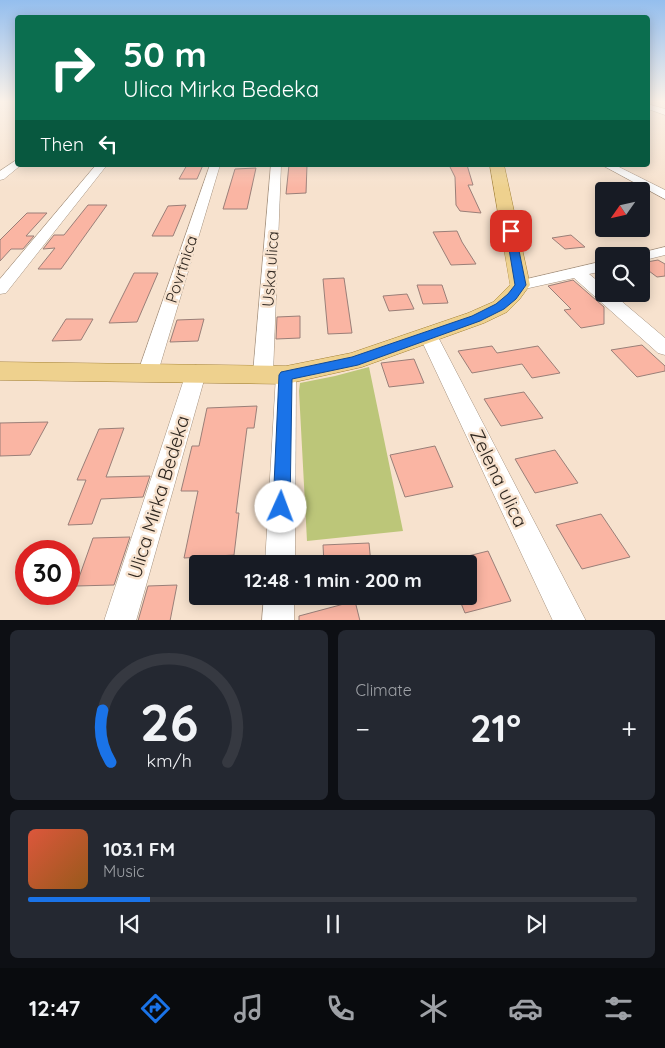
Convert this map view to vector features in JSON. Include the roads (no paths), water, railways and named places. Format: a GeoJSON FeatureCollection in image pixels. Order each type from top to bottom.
{"type":"FeatureCollection","features":[{"type":"Feature","properties":{"kind":"main road"},"geometry":{"type":"LineString","coordinates":[[0,371],[274,375],[353,361],[476,318],[500,307],[520,285],[497,167]]}},
{"type":"Feature","properties":{"kind":"street"},"geometry":{"type":"LineString","coordinates":[[0,177],[15,164]]}},
{"type":"Feature","properties":{"kind":"street"},"geometry":{"type":"LineString","coordinates":[[0,289],[100,167]]}},
{"type":"Feature","properties":{"kind":"street","name":"Povrtnica"},"geometry":{"type":"LineString","coordinates":[[148,372],[214,167]]}},
{"type":"Feature","properties":{"kind":"street","name":"Uska ulica"},"geometry":{"type":"LineString","coordinates":[[276,167],[274,375],[280,555]]}},
{"type":"Feature","properties":{"kind":"street"},"geometry":{"type":"LineString","coordinates":[[612,167],[665,195]]}},
{"type":"Feature","properties":{"kind":"street"},"geometry":{"type":"LineString","coordinates":[[650,255],[665,252]]}},
{"type":"Feature","properties":{"kind":"street"},"geometry":{"type":"LineString","coordinates":[[520,285],[595,268]]}},
{"type":"Feature","properties":{"kind":"street"},"geometry":{"type":"LineString","coordinates":[[577,272],[665,348]]}},
{"type":"Feature","properties":{"kind":"street","name":"Zelena ulica"},"geometry":{"type":"LineString","coordinates":[[428,335],[570,620]]}},
{"type":"Feature","properties":{"kind":"street","name":"Ulica Mirka Bedeka"},"geometry":{"type":"LineString","coordinates":[[120,620],[196,373]]}},
{"type":"Feature","properties":{"kind":"street"},"geometry":{"type":"LineString","coordinates":[[278,605],[278,620]]}}]}
